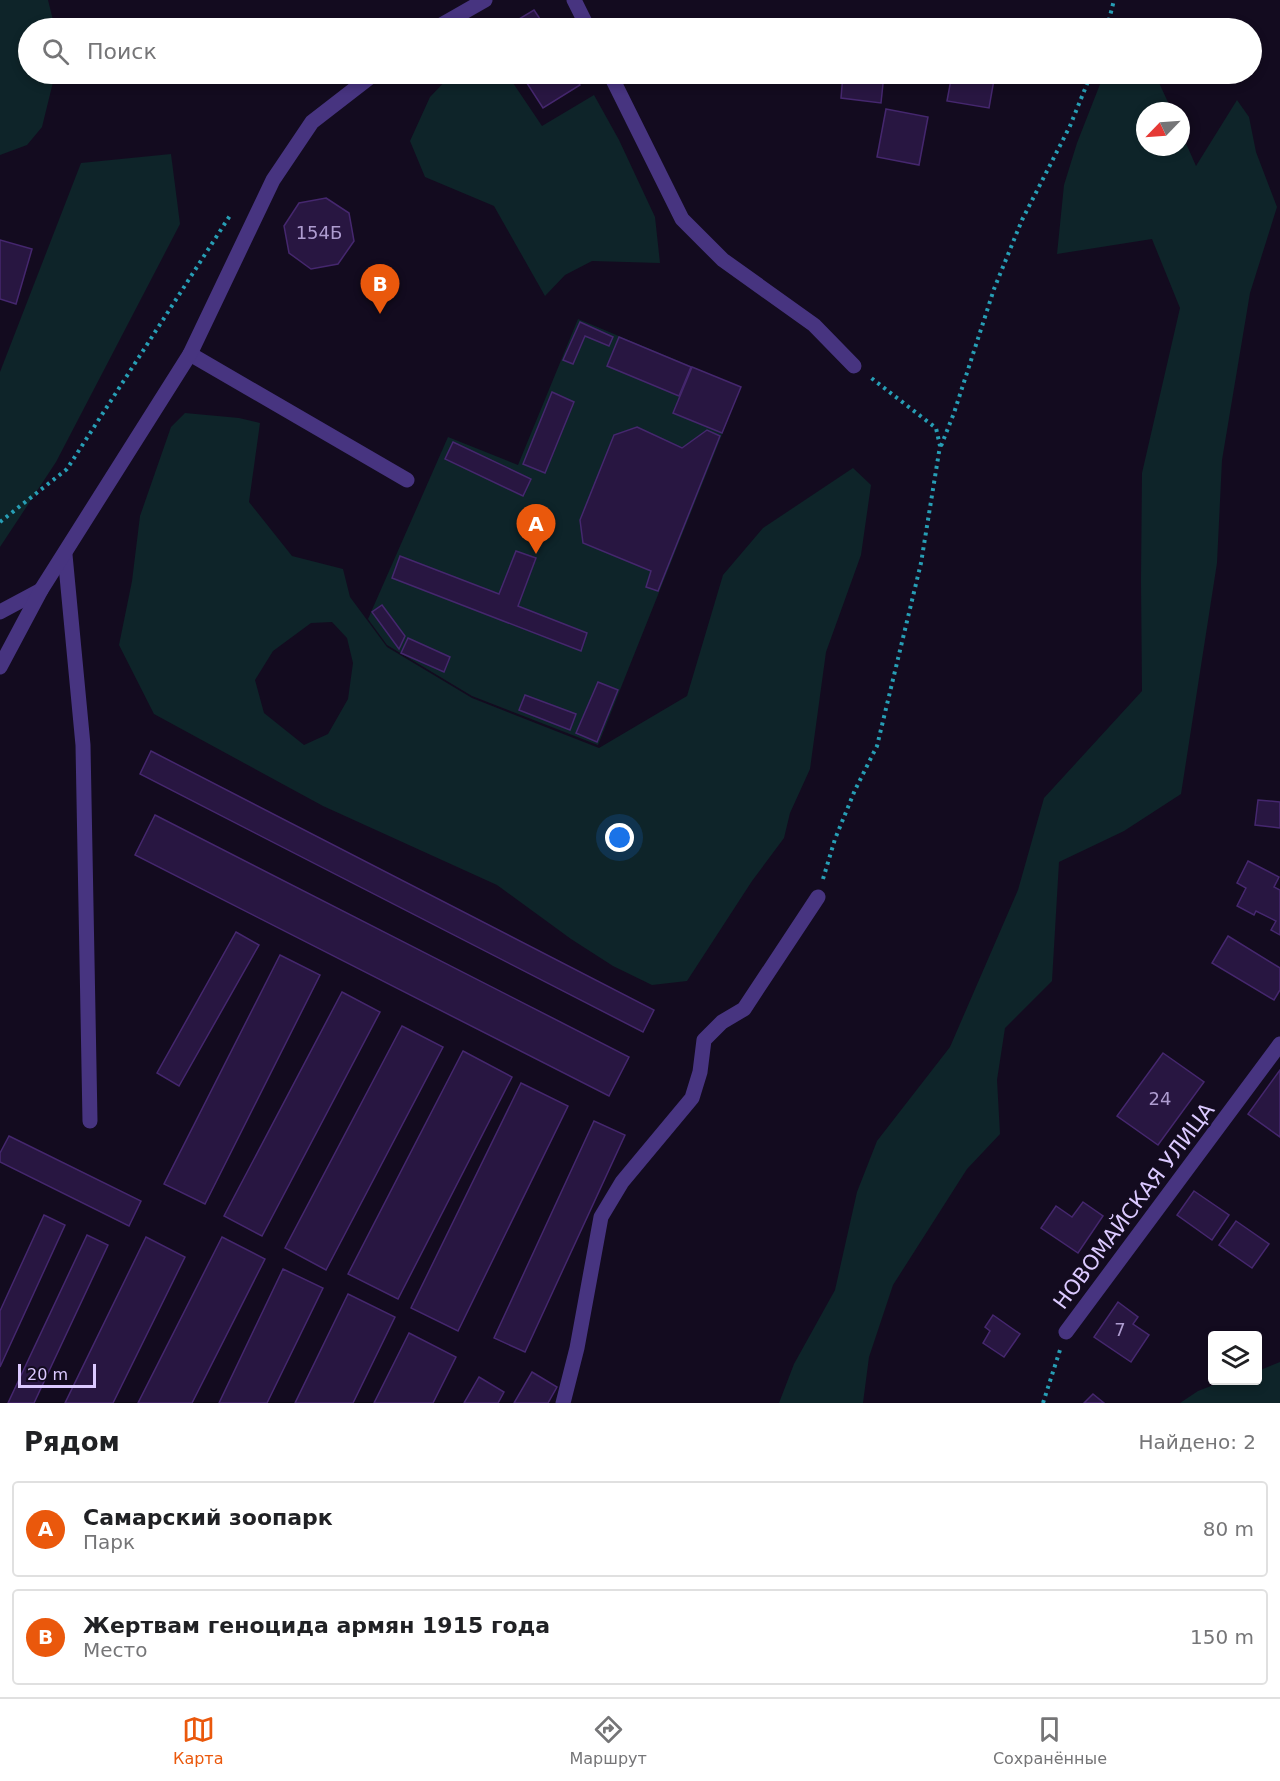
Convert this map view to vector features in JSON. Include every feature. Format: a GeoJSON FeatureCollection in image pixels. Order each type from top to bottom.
{"type":"FeatureCollection","features":[{"type":"Feature","properties":{"kind":"street"},"geometry":{"type":"LineString","coordinates":[[454,18],[485,0]]}},
{"type":"Feature","properties":{"kind":"street"},"geometry":{"type":"LineString","coordinates":[[573,0],[583,18]]}},
{"type":"Feature","properties":{"kind":"street"},"geometry":{"type":"LineString","coordinates":[[0,667],[41,590],[190,354],[273,180],[312,122],[361,84]]}},
{"type":"Feature","properties":{"kind":"street"},"geometry":{"type":"LineString","coordinates":[[615,84],[682,219],[723,260],[814,325],[854,366]]}},
{"type":"Feature","properties":{"kind":"street"},"geometry":{"type":"LineString","coordinates":[[190,354],[407,480]]}},
{"type":"Feature","properties":{"kind":"street"},"geometry":{"type":"LineString","coordinates":[[65,555],[83,745],[90,1121]]}},
{"type":"Feature","properties":{"kind":"street"},"geometry":{"type":"LineString","coordinates":[[0,612],[41,590]]}},
{"type":"Feature","properties":{"kind":"street"},"geometry":{"type":"LineString","coordinates":[[563,1403],[577,1348],[601,1217],[622,1182],[692,1098],[700,1072],[704,1040],[722,1022],[744,1009],[818,897]]}},
{"type":"Feature","properties":{"kind":"street","name":"НОВОМАЙСКАЯ УЛИЦА"},"geometry":{"type":"LineString","coordinates":[[1066,1332],[1280,1044]]}},
{"type":"Feature","properties":{"kind":"path"},"geometry":{"type":"LineString","coordinates":[[1110,18],[1114,0]]}},
{"type":"Feature","properties":{"kind":"path"},"geometry":{"type":"LineString","coordinates":[[818,897],[835,839],[855,790],[877,746],[921,563],[940,446],[954,413],[994,289],[1022,220],[1070,126],[1087,84]]}},
{"type":"Feature","properties":{"kind":"path"},"geometry":{"type":"LineString","coordinates":[[0,522],[68,470],[233,212]]}},
{"type":"Feature","properties":{"kind":"path"},"geometry":{"type":"LineString","coordinates":[[854,366],[936,428],[940,446]]}},
{"type":"Feature","properties":{"kind":"path","name":"НОВОМАЙСКАЯ УЛИЦА"},"geometry":{"type":"LineString","coordinates":[[1043,1403],[1066,1332]]}},
{"type":"Feature","properties":{"kind":"green space"},"geometry":{"type":"Polygon","coordinates":[[[0,0],[48,0],[52,18],[18,18],[18,84],[53,84],[42,127],[27,145],[0,155],[0,0]]]}},
{"type":"Feature","properties":{"kind":"green space"},"geometry":{"type":"Polygon","coordinates":[[[442,84],[514,84],[542,126],[594,95],[619,140],[655,217],[660,263],[592,261],[565,275],[545,296],[494,206],[425,177],[410,141],[430,97],[442,84]]]}},
{"type":"Feature","properties":{"kind":"green space"},"geometry":{"type":"Polygon","coordinates":[[[1100,84],[1160,84],[1168,102],[1136,102],[1136,156],[1190,156],[1190,152],[1196,166],[1237,100],[1249,117],[1256,152],[1277,207],[1250,293],[1222,460],[1217,563],[1181,794],[1124,831],[1059,862],[1052,981],[1005,1028],[997,1080],[1000,1134],[967,1169],[893,1285],[869,1357],[863,1403],[779,1403],[794,1364],[835,1290],[857,1192],[877,1141],[950,1047],[1018,890],[1044,798],[1142,691],[1142,473],[1180,308],[1152,239],[1057,254],[1064,185],[1077,143],[1100,84]]]}},
{"type":"Feature","properties":{"kind":"green space"},"geometry":{"type":"Polygon","coordinates":[[[171,154],[180,224],[56,462],[0,547],[0,372],[81,163],[171,154]]]}},
{"type":"Feature","properties":{"kind":"green space"},"geometry":{"type":"Polygon","coordinates":[[[578,319],[741,387],[598,745],[472,696],[387,645],[368,619],[448,437],[518,465],[578,319]]]}},
{"type":"Feature","properties":{"kind":"green space"},"geometry":{"type":"Polygon","coordinates":[[[185,413],[239,418],[260,423],[249,502],[292,556],[343,569],[350,597],[387,647],[472,698],[599,748],[687,696],[723,575],[763,528],[853,468],[871,485],[861,555],[826,652],[810,769],[790,813],[784,838],[752,881],[687,981],[652,985],[613,966],[571,939],[497,885],[323,806],[154,714],[119,645],[132,581],[140,516],[171,427],[185,413]],[[332,622],[311,623],[273,651],[255,680],[264,713],[304,745],[328,734],[348,699],[353,663],[347,638],[332,622]]]}},
{"type":"Feature","properties":{"kind":"green space"},"geometry":{"type":"Polygon","coordinates":[[[1280,1362],[1280,1403],[1180,1403],[1198,1391],[1214,1385],[1262,1385],[1262,1369],[1280,1362]]]}},
{"type":"Feature","properties":{"kind":"building"},"geometry":{"type":"Polygon","coordinates":[[[534,10],[539,18],[521,18],[534,10]]]}},
{"type":"Feature","properties":{"kind":"building"},"geometry":{"type":"Polygon","coordinates":[[[527,84],[579,84],[580,85],[543,108],[527,84]]]}},
{"type":"Feature","properties":{"kind":"building"},"geometry":{"type":"Polygon","coordinates":[[[842,84],[883,84],[881,103],[841,98],[842,84]]]}},
{"type":"Feature","properties":{"kind":"building"},"geometry":{"type":"Polygon","coordinates":[[[950,84],[993,84],[989,108],[947,101],[950,84]]]}},
{"type":"Feature","properties":{"kind":"building"},"geometry":{"type":"Polygon","coordinates":[[[886,109],[928,117],[919,165],[877,157],[886,109]]]}},
{"type":"Feature","properties":{"kind":"building"},"geometry":{"type":"Polygon","coordinates":[[[326,198],[349,213],[354,241],[338,264],[311,269],[289,253],[284,226],[299,203],[326,198]]]}},
{"type":"Feature","properties":{"kind":"building"},"geometry":{"type":"Polygon","coordinates":[[[0,240],[32,249],[16,304],[0,299],[0,240]]]}},
{"type":"Feature","properties":{"kind":"building"},"geometry":{"type":"Polygon","coordinates":[[[580,322],[613,337],[609,346],[585,336],[573,364],[563,360],[580,322]]]}},
{"type":"Feature","properties":{"kind":"building"},"geometry":{"type":"Polygon","coordinates":[[[619,337],[691,367],[679,396],[607,366],[619,337]]]}},
{"type":"Feature","properties":{"kind":"building"},"geometry":{"type":"Polygon","coordinates":[[[692,367],[741,387],[722,433],[673,413],[692,367]]]}},
{"type":"Feature","properties":{"kind":"building"},"geometry":{"type":"Polygon","coordinates":[[[552,392],[574,402],[545,473],[523,464],[552,392]]]}},
{"type":"Feature","properties":{"kind":"building"},"geometry":{"type":"Polygon","coordinates":[[[637,427],[682,448],[707,430],[720,436],[658,591],[646,587],[651,571],[583,543],[580,520],[614,435],[637,427]]]}},
{"type":"Feature","properties":{"kind":"building"},"geometry":{"type":"Polygon","coordinates":[[[453,442],[531,479],[523,496],[445,459],[453,442]]]}},
{"type":"Feature","properties":{"kind":"building"},"geometry":{"type":"Polygon","coordinates":[[[516,551],[536,558],[518,606],[587,633],[581,651],[392,578],[400,556],[499,594],[516,551]]]}},
{"type":"Feature","properties":{"kind":"building"},"geometry":{"type":"Polygon","coordinates":[[[382,605],[405,636],[399,649],[372,612],[382,605]]]}},
{"type":"Feature","properties":{"kind":"building"},"geometry":{"type":"Polygon","coordinates":[[[408,638],[450,657],[444,672],[401,653],[408,638]]]}},
{"type":"Feature","properties":{"kind":"building"},"geometry":{"type":"Polygon","coordinates":[[[598,682],[618,690],[597,742],[576,733],[598,682]]]}},
{"type":"Feature","properties":{"kind":"building"},"geometry":{"type":"Polygon","coordinates":[[[525,695],[576,714],[570,730],[519,710],[525,695]]]}},
{"type":"Feature","properties":{"kind":"building"},"geometry":{"type":"Polygon","coordinates":[[[151,751],[654,1010],[643,1032],[140,774],[151,751]]]}},
{"type":"Feature","properties":{"kind":"building"},"geometry":{"type":"Polygon","coordinates":[[[1258,800],[1280,802],[1280,828],[1255,825],[1258,800]]]}},
{"type":"Feature","properties":{"kind":"building"},"geometry":{"type":"Polygon","coordinates":[[[155,815],[629,1057],[609,1096],[135,855],[155,815]]]}},
{"type":"Feature","properties":{"kind":"building"},"geometry":{"type":"Polygon","coordinates":[[[1248,861],[1279,877],[1274,887],[1280,890],[1280,935],[1271,930],[1276,921],[1256,911],[1254,915],[1237,906],[1246,888],[1237,883],[1248,861]]]}},
{"type":"Feature","properties":{"kind":"building"},"geometry":{"type":"Polygon","coordinates":[[[236,932],[259,945],[179,1086],[157,1073],[236,932]]]}},
{"type":"Feature","properties":{"kind":"building"},"geometry":{"type":"Polygon","coordinates":[[[1228,936],[1280,968],[1280,990],[1274,1000],[1212,963],[1228,936]]]}},
{"type":"Feature","properties":{"kind":"building"},"geometry":{"type":"Polygon","coordinates":[[[280,955],[320,975],[205,1204],[164,1184],[280,955]]]}},
{"type":"Feature","properties":{"kind":"building"},"geometry":{"type":"Polygon","coordinates":[[[342,992],[380,1012],[262,1236],[224,1216],[342,992]]]}},
{"type":"Feature","properties":{"kind":"building"},"geometry":{"type":"Polygon","coordinates":[[[402,1026],[443,1047],[326,1270],[285,1248],[402,1026]]]}},
{"type":"Feature","properties":{"kind":"building"},"geometry":{"type":"Polygon","coordinates":[[[463,1051],[512,1077],[398,1299],[348,1274],[463,1051]]]}},
{"type":"Feature","properties":{"kind":"building"},"geometry":{"type":"Polygon","coordinates":[[[1163,1053],[1204,1082],[1158,1145],[1117,1116],[1163,1053]]]}},
{"type":"Feature","properties":{"kind":"building"},"geometry":{"type":"Polygon","coordinates":[[[1280,1070],[1280,1137],[1248,1114],[1280,1070]]]}},
{"type":"Feature","properties":{"kind":"building"},"geometry":{"type":"Polygon","coordinates":[[[521,1083],[568,1106],[458,1331],[411,1308],[521,1083]]]}},
{"type":"Feature","properties":{"kind":"building"},"geometry":{"type":"Polygon","coordinates":[[[594,1121],[625,1135],[525,1352],[494,1338],[594,1121]]]}},
{"type":"Feature","properties":{"kind":"building"},"geometry":{"type":"Polygon","coordinates":[[[9,1136],[141,1201],[129,1226],[0,1162],[0,1153],[9,1136]]]}},
{"type":"Feature","properties":{"kind":"building"},"geometry":{"type":"Polygon","coordinates":[[[1194,1191],[1229,1215],[1212,1240],[1177,1215],[1194,1191]]]}},
{"type":"Feature","properties":{"kind":"building"},"geometry":{"type":"Polygon","coordinates":[[[1083,1202],[1103,1216],[1078,1253],[1041,1228],[1056,1206],[1072,1217],[1083,1202]]]}},
{"type":"Feature","properties":{"kind":"building"},"geometry":{"type":"Polygon","coordinates":[[[44,1215],[65,1225],[0,1367],[0,1311],[44,1215]]]}},
{"type":"Feature","properties":{"kind":"building"},"geometry":{"type":"Polygon","coordinates":[[[1236,1221],[1269,1244],[1252,1268],[1219,1245],[1236,1221]]]}},
{"type":"Feature","properties":{"kind":"building"},"geometry":{"type":"Polygon","coordinates":[[[87,1235],[108,1245],[34,1403],[8,1403],[87,1235]]]}},
{"type":"Feature","properties":{"kind":"building"},"geometry":{"type":"Polygon","coordinates":[[[146,1237],[185,1257],[113,1403],[65,1403],[146,1237]]]}},
{"type":"Feature","properties":{"kind":"building"},"geometry":{"type":"Polygon","coordinates":[[[222,1237],[265,1259],[192,1403],[138,1403],[222,1237]]]}},
{"type":"Feature","properties":{"kind":"building"},"geometry":{"type":"Polygon","coordinates":[[[283,1269],[323,1288],[267,1403],[219,1403],[283,1269]]]}},
{"type":"Feature","properties":{"kind":"building"},"geometry":{"type":"Polygon","coordinates":[[[348,1294],[395,1317],[353,1403],[295,1403],[348,1294]]]}},
{"type":"Feature","properties":{"kind":"building"},"geometry":{"type":"Polygon","coordinates":[[[1118,1302],[1138,1317],[1133,1324],[1149,1335],[1131,1362],[1094,1337],[1118,1302]]]}},
{"type":"Feature","properties":{"kind":"building"},"geometry":{"type":"Polygon","coordinates":[[[993,1315],[1020,1334],[1004,1357],[983,1343],[990,1331],[985,1327],[993,1315]]]}},
{"type":"Feature","properties":{"kind":"building"},"geometry":{"type":"Polygon","coordinates":[[[409,1333],[456,1357],[433,1403],[374,1403],[409,1333]]]}},
{"type":"Feature","properties":{"kind":"building"},"geometry":{"type":"Polygon","coordinates":[[[532,1372],[557,1387],[548,1403],[514,1403],[532,1372]]]}},
{"type":"Feature","properties":{"kind":"building"},"geometry":{"type":"Polygon","coordinates":[[[479,1377],[504,1392],[498,1403],[464,1403],[479,1377]]]}},
{"type":"Feature","properties":{"kind":"building"},"geometry":{"type":"Polygon","coordinates":[[[1093,1394],[1104,1403],[1084,1403],[1093,1394]]]}},
{"type":"Feature","properties":{"kind":"place","name":"Жертвам геноцида армян 1915 года"},"geometry":{"type":"Point","coordinates":[380,314]}},
{"type":"Feature","properties":{"kind":"place","name":"Самарский зоопарк"},"geometry":{"type":"Point","coordinates":[536,554]}}]}
